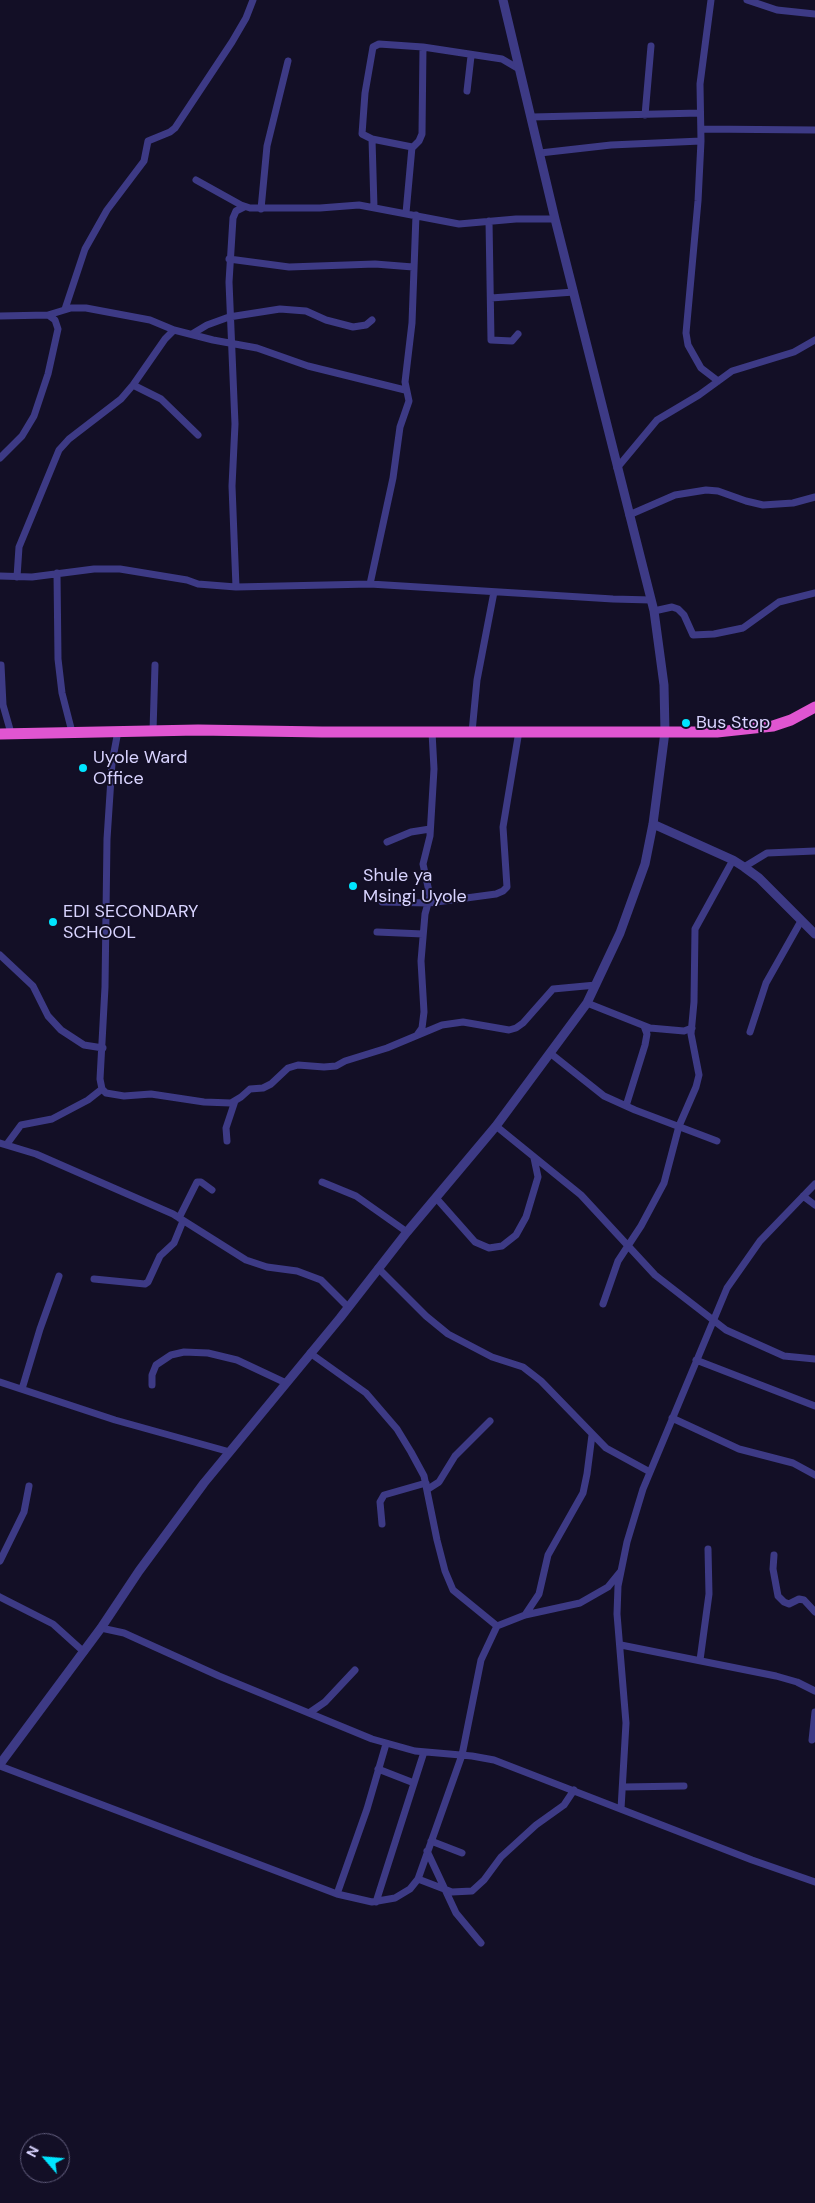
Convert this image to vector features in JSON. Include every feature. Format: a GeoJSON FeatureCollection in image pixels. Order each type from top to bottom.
{"type":"FeatureCollection","features":[{"type":"Feature","properties":{"kind":"highway"},"geometry":{"type":"LineString","coordinates":[[6,733],[153,730],[717,732],[758,729],[791,720],[815,707]]}},
{"type":"Feature","properties":{"kind":"street"},"geometry":{"type":"LineString","coordinates":[[65,310],[85,249],[107,210],[144,161],[148,141],[175,128],[242,25],[252,0]]}},
{"type":"Feature","properties":{"kind":"street"},"geometry":{"type":"LineString","coordinates":[[503,0],[554,219],[654,611],[664,685],[665,732],[653,824],[644,864],[635,895],[620,933],[587,1003],[496,1126],[407,1232],[204,1483],[139,1571],[84,1652],[0,1765],[337,1894],[376,1902],[395,1898],[404,1894],[418,1878],[462,1755],[478,1668],[497,1626],[526,1614],[580,1603],[608,1587],[620,1571]]}},
{"type":"Feature","properties":{"kind":"street"},"geometry":{"type":"LineString","coordinates":[[711,0],[702,65],[701,142],[697,217],[693,243],[686,338],[691,352],[701,368],[718,381]]}},
{"type":"Feature","properties":{"kind":"street"},"geometry":{"type":"LineString","coordinates":[[747,0],[777,10],[815,14]]}},
{"type":"Feature","properties":{"kind":"street"},"geometry":{"type":"LineString","coordinates":[[412,148],[409,145],[364,136],[362,133],[365,93],[372,48],[379,44],[422,47],[502,60],[519,69]]}},
{"type":"Feature","properties":{"kind":"street"},"geometry":{"type":"LineString","coordinates":[[645,115],[652,46]]}},
{"type":"Feature","properties":{"kind":"street"},"geometry":{"type":"LineString","coordinates":[[406,213],[412,148],[420,141],[422,134],[422,47]]}},
{"type":"Feature","properties":{"kind":"street"},"geometry":{"type":"LineString","coordinates":[[467,91],[471,56]]}},
{"type":"Feature","properties":{"kind":"street"},"geometry":{"type":"LineString","coordinates":[[261,209],[267,146],[288,61]]}},
{"type":"Feature","properties":{"kind":"street"},"geometry":{"type":"LineString","coordinates":[[532,118],[700,114]]}},
{"type":"Feature","properties":{"kind":"street"},"geometry":{"type":"LineString","coordinates":[[701,130],[815,130]]}},
{"type":"Feature","properties":{"kind":"street"},"geometry":{"type":"LineString","coordinates":[[372,138],[374,207]]}},
{"type":"Feature","properties":{"kind":"street"},"geometry":{"type":"LineString","coordinates":[[540,153],[611,145],[701,142]]}},
{"type":"Feature","properties":{"kind":"street"},"geometry":{"type":"LineString","coordinates":[[196,180],[244,207],[261,209],[374,207],[416,214],[451,223],[554,219]]}},
{"type":"Feature","properties":{"kind":"street"},"geometry":{"type":"LineString","coordinates":[[236,587],[232,486],[235,424],[229,317],[230,259],[233,218],[236,211],[244,207]]}},
{"type":"Feature","properties":{"kind":"street"},"geometry":{"type":"LineString","coordinates":[[370,584],[393,478],[400,427],[408,403],[405,390],[405,373],[412,323],[416,214]]}},
{"type":"Feature","properties":{"kind":"street"},"geometry":{"type":"LineString","coordinates":[[489,221],[491,341],[512,341],[518,334]]}},
{"type":"Feature","properties":{"kind":"street"},"geometry":{"type":"LineString","coordinates":[[230,259],[288,267],[375,264],[414,267]]}},
{"type":"Feature","properties":{"kind":"street"},"geometry":{"type":"LineString","coordinates":[[491,298],[574,292]]}},
{"type":"Feature","properties":{"kind":"street"},"geometry":{"type":"LineString","coordinates":[[0,316],[48,315],[77,308],[101,310],[150,320],[174,330],[231,344],[257,348],[308,366],[405,390]]}},
{"type":"Feature","properties":{"kind":"street"},"geometry":{"type":"LineString","coordinates":[[192,334],[207,325],[229,317],[280,309],[306,311],[326,320],[353,327],[366,325],[372,320]]}},
{"type":"Feature","properties":{"kind":"street"},"geometry":{"type":"LineString","coordinates":[[0,458],[14,445],[29,425],[43,393],[58,329],[55,320],[48,315]]}},
{"type":"Feature","properties":{"kind":"street"},"geometry":{"type":"LineString","coordinates":[[18,577],[20,547],[60,450],[69,438],[112,407],[133,385],[161,343],[174,330]]}},
{"type":"Feature","properties":{"kind":"street"},"geometry":{"type":"LineString","coordinates":[[617,468],[654,422],[732,371],[794,352],[815,340]]}},
{"type":"Feature","properties":{"kind":"street"},"geometry":{"type":"LineString","coordinates":[[133,385],[161,399],[198,435]]}},
{"type":"Feature","properties":{"kind":"street"},"geometry":{"type":"LineString","coordinates":[[629,514],[675,495],[706,490],[718,491],[763,505],[793,503],[815,497]]}},
{"type":"Feature","properties":{"kind":"street"},"geometry":{"type":"LineString","coordinates":[[0,576],[18,577],[120,569],[187,580],[198,584],[236,587],[370,584],[651,600]]}},
{"type":"Feature","properties":{"kind":"street"},"geometry":{"type":"LineString","coordinates":[[57,574],[59,666],[62,693],[72,732]]}},
{"type":"Feature","properties":{"kind":"street"},"geometry":{"type":"LineString","coordinates":[[472,732],[477,680],[494,592]]}},
{"type":"Feature","properties":{"kind":"street"},"geometry":{"type":"LineString","coordinates":[[654,611],[678,609],[684,615],[693,635],[714,634],[743,628],[779,602],[815,593]]}},
{"type":"Feature","properties":{"kind":"street"},"geometry":{"type":"LineString","coordinates":[[1,665],[6,733]]}},
{"type":"Feature","properties":{"kind":"street"},"geometry":{"type":"LineString","coordinates":[[153,730],[155,665]]}},
{"type":"Feature","properties":{"kind":"street"},"geometry":{"type":"LineString","coordinates":[[102,1089],[100,1069],[103,1048],[107,838],[112,762],[118,731]]}},
{"type":"Feature","properties":{"kind":"street"},"geometry":{"type":"LineString","coordinates":[[382,902],[428,903],[487,895],[503,891],[507,887],[503,827],[519,731]]}},
{"type":"Feature","properties":{"kind":"street"},"geometry":{"type":"LineString","coordinates":[[417,1035],[422,1028],[424,1012],[422,978],[423,934],[425,914],[430,896],[423,864],[430,829],[434,769],[432,732]]}},
{"type":"Feature","properties":{"kind":"street"},"geometry":{"type":"LineString","coordinates":[[653,824],[733,860],[744,867],[769,888],[800,922],[815,934]]}},
{"type":"Feature","properties":{"kind":"street"},"geometry":{"type":"LineString","coordinates":[[388,842],[411,832],[430,829]]}},
{"type":"Feature","properties":{"kind":"street"},"geometry":{"type":"LineString","coordinates":[[744,867],[767,853],[815,850]]}},
{"type":"Feature","properties":{"kind":"street"},"geometry":{"type":"LineString","coordinates":[[603,1304],[614,1268],[664,1183],[679,1126],[693,1096],[699,1075],[692,1040],[695,929],[733,860]]}},
{"type":"Feature","properties":{"kind":"street"},"geometry":{"type":"LineString","coordinates":[[750,1032],[766,983],[800,922]]}},
{"type":"Feature","properties":{"kind":"street"},"geometry":{"type":"LineString","coordinates":[[377,932],[423,934]]}},
{"type":"Feature","properties":{"kind":"street"},"geometry":{"type":"LineString","coordinates":[[0,955],[32,986],[48,1016],[61,1030],[84,1045],[103,1048]]}},
{"type":"Feature","properties":{"kind":"street"},"geometry":{"type":"LineString","coordinates":[[227,1140],[226,1128],[235,1101],[250,1089],[263,1088],[271,1084],[288,1068],[298,1065],[336,1066],[343,1061],[387,1048],[434,1027],[463,1022],[509,1030],[524,1023],[553,989],[596,985]]}},
{"type":"Feature","properties":{"kind":"street"},"geometry":{"type":"LineString","coordinates":[[587,1003],[644,1026],[684,1031],[692,1028]]}},
{"type":"Feature","properties":{"kind":"street"},"geometry":{"type":"LineString","coordinates":[[626,1106],[645,1046],[647,1034],[644,1026]]}},
{"type":"Feature","properties":{"kind":"street"},"geometry":{"type":"LineString","coordinates":[[550,1053],[604,1096],[717,1141]]}},
{"type":"Feature","properties":{"kind":"street"},"geometry":{"type":"LineString","coordinates":[[102,1089],[113,1095],[151,1094],[215,1103],[235,1101]]}},
{"type":"Feature","properties":{"kind":"street"},"geometry":{"type":"LineString","coordinates":[[102,1089],[88,1100],[52,1119],[21,1125],[3,1143],[56,1163],[181,1219],[246,1260],[267,1267],[297,1271],[321,1280],[348,1307]]}},
{"type":"Feature","properties":{"kind":"street"},"geometry":{"type":"LineString","coordinates":[[496,1126],[590,1204],[655,1276],[713,1318],[726,1330],[774,1353],[791,1358],[815,1359]]}},
{"type":"Feature","properties":{"kind":"street"},"geometry":{"type":"LineString","coordinates":[[436,1199],[475,1242],[489,1248],[502,1246],[516,1235],[526,1217],[538,1177],[534,1158]]}},
{"type":"Feature","properties":{"kind":"street"},"geometry":{"type":"LineString","coordinates":[[94,1279],[145,1284],[148,1282],[162,1254],[174,1243],[181,1219],[197,1182],[201,1182],[212,1190]]}},
{"type":"Feature","properties":{"kind":"street"},"geometry":{"type":"LineString","coordinates":[[322,1182],[356,1196],[407,1232]]}},
{"type":"Feature","properties":{"kind":"street"},"geometry":{"type":"LineString","coordinates":[[621,1809],[626,1723],[617,1614],[620,1571],[627,1542],[650,1472],[727,1288],[746,1258],[760,1241],[815,1184]]}},
{"type":"Feature","properties":{"kind":"street"},"geometry":{"type":"LineString","coordinates":[[803,1196],[815,1205]]}},
{"type":"Feature","properties":{"kind":"street"},"geometry":{"type":"LineString","coordinates":[[378,1268],[426,1316],[448,1334],[492,1357],[523,1367],[532,1373],[592,1435],[612,1452],[650,1472]]}},
{"type":"Feature","properties":{"kind":"street"},"geometry":{"type":"LineString","coordinates":[[22,1389],[59,1276]]}},
{"type":"Feature","properties":{"kind":"street"},"geometry":{"type":"LineString","coordinates":[[152,1384],[152,1375],[156,1365],[171,1355],[184,1352],[208,1353],[238,1360],[286,1383]]}},
{"type":"Feature","properties":{"kind":"street"},"geometry":{"type":"LineString","coordinates":[[310,1353],[356,1384],[374,1401],[412,1452],[427,1486],[437,1540],[445,1571],[453,1590],[497,1626]]}},
{"type":"Feature","properties":{"kind":"street"},"geometry":{"type":"LineString","coordinates":[[696,1360],[815,1406]]}},
{"type":"Feature","properties":{"kind":"street"},"geometry":{"type":"LineString","coordinates":[[0,1382],[114,1420],[230,1452]]}},
{"type":"Feature","properties":{"kind":"street"},"geometry":{"type":"LineString","coordinates":[[672,1418],[739,1450],[788,1461],[815,1475]]}},
{"type":"Feature","properties":{"kind":"street"},"geometry":{"type":"LineString","coordinates":[[382,1524],[380,1502],[384,1495],[439,1482],[455,1456],[490,1421]]}},
{"type":"Feature","properties":{"kind":"street"},"geometry":{"type":"LineString","coordinates":[[526,1614],[539,1594],[548,1556],[583,1493],[592,1435]]}},
{"type":"Feature","properties":{"kind":"street"},"geometry":{"type":"LineString","coordinates":[[0,1561],[24,1512],[29,1486]]}},
{"type":"Feature","properties":{"kind":"street"},"geometry":{"type":"LineString","coordinates":[[700,1660],[709,1594],[708,1549]]}},
{"type":"Feature","properties":{"kind":"street"},"geometry":{"type":"LineString","coordinates":[[774,1555],[778,1596],[789,1604],[799,1599],[804,1600],[815,1612]]}},
{"type":"Feature","properties":{"kind":"street"},"geometry":{"type":"LineString","coordinates":[[0,1597],[53,1624],[84,1652]]}},
{"type":"Feature","properties":{"kind":"street"},"geometry":{"type":"LineString","coordinates":[[101,1628],[124,1633],[218,1676],[386,1744],[424,1752],[494,1760],[815,1882]]}},
{"type":"Feature","properties":{"kind":"street"},"geometry":{"type":"LineString","coordinates":[[621,1645],[700,1660],[797,1682],[815,1691]]}},
{"type":"Feature","properties":{"kind":"street"},"geometry":{"type":"LineString","coordinates":[[309,1713],[325,1702],[355,1670]]}},
{"type":"Feature","properties":{"kind":"street"},"geometry":{"type":"LineString","coordinates":[[812,1740],[815,1712]]}},
{"type":"Feature","properties":{"kind":"street"},"geometry":{"type":"LineString","coordinates":[[337,1894],[386,1744]]}},
{"type":"Feature","properties":{"kind":"street"},"geometry":{"type":"LineString","coordinates":[[376,1902],[424,1752]]}},
{"type":"Feature","properties":{"kind":"street"},"geometry":{"type":"LineString","coordinates":[[378,1769],[414,1783]]}},
{"type":"Feature","properties":{"kind":"street"},"geometry":{"type":"LineString","coordinates":[[623,1787],[684,1786]]}},
{"type":"Feature","properties":{"kind":"street"},"geometry":{"type":"LineString","coordinates":[[418,1878],[447,1891],[465,1892],[478,1887],[501,1857],[536,1825],[560,1809],[574,1790]]}},
{"type":"Feature","properties":{"kind":"street"},"geometry":{"type":"LineString","coordinates":[[431,1840],[462,1852]]}},
{"type":"Feature","properties":{"kind":"street"},"geometry":{"type":"LineString","coordinates":[[427,1851],[456,1913],[481,1943]]}},
{"type":"Feature","properties":{"kind":"place","name":"Bus Stop"},"geometry":{"type":"Point","coordinates":[686,723]}},
{"type":"Feature","properties":{"kind":"place","name":"Uyole Ward Office"},"geometry":{"type":"Point","coordinates":[83,768]}},
{"type":"Feature","properties":{"kind":"place","name":"Shule ya Msingi Uyole"},"geometry":{"type":"Point","coordinates":[353,886]}},
{"type":"Feature","properties":{"kind":"place","name":"EDI SECONDARY SCHOOL"},"geometry":{"type":"Point","coordinates":[53,922]}}]}
